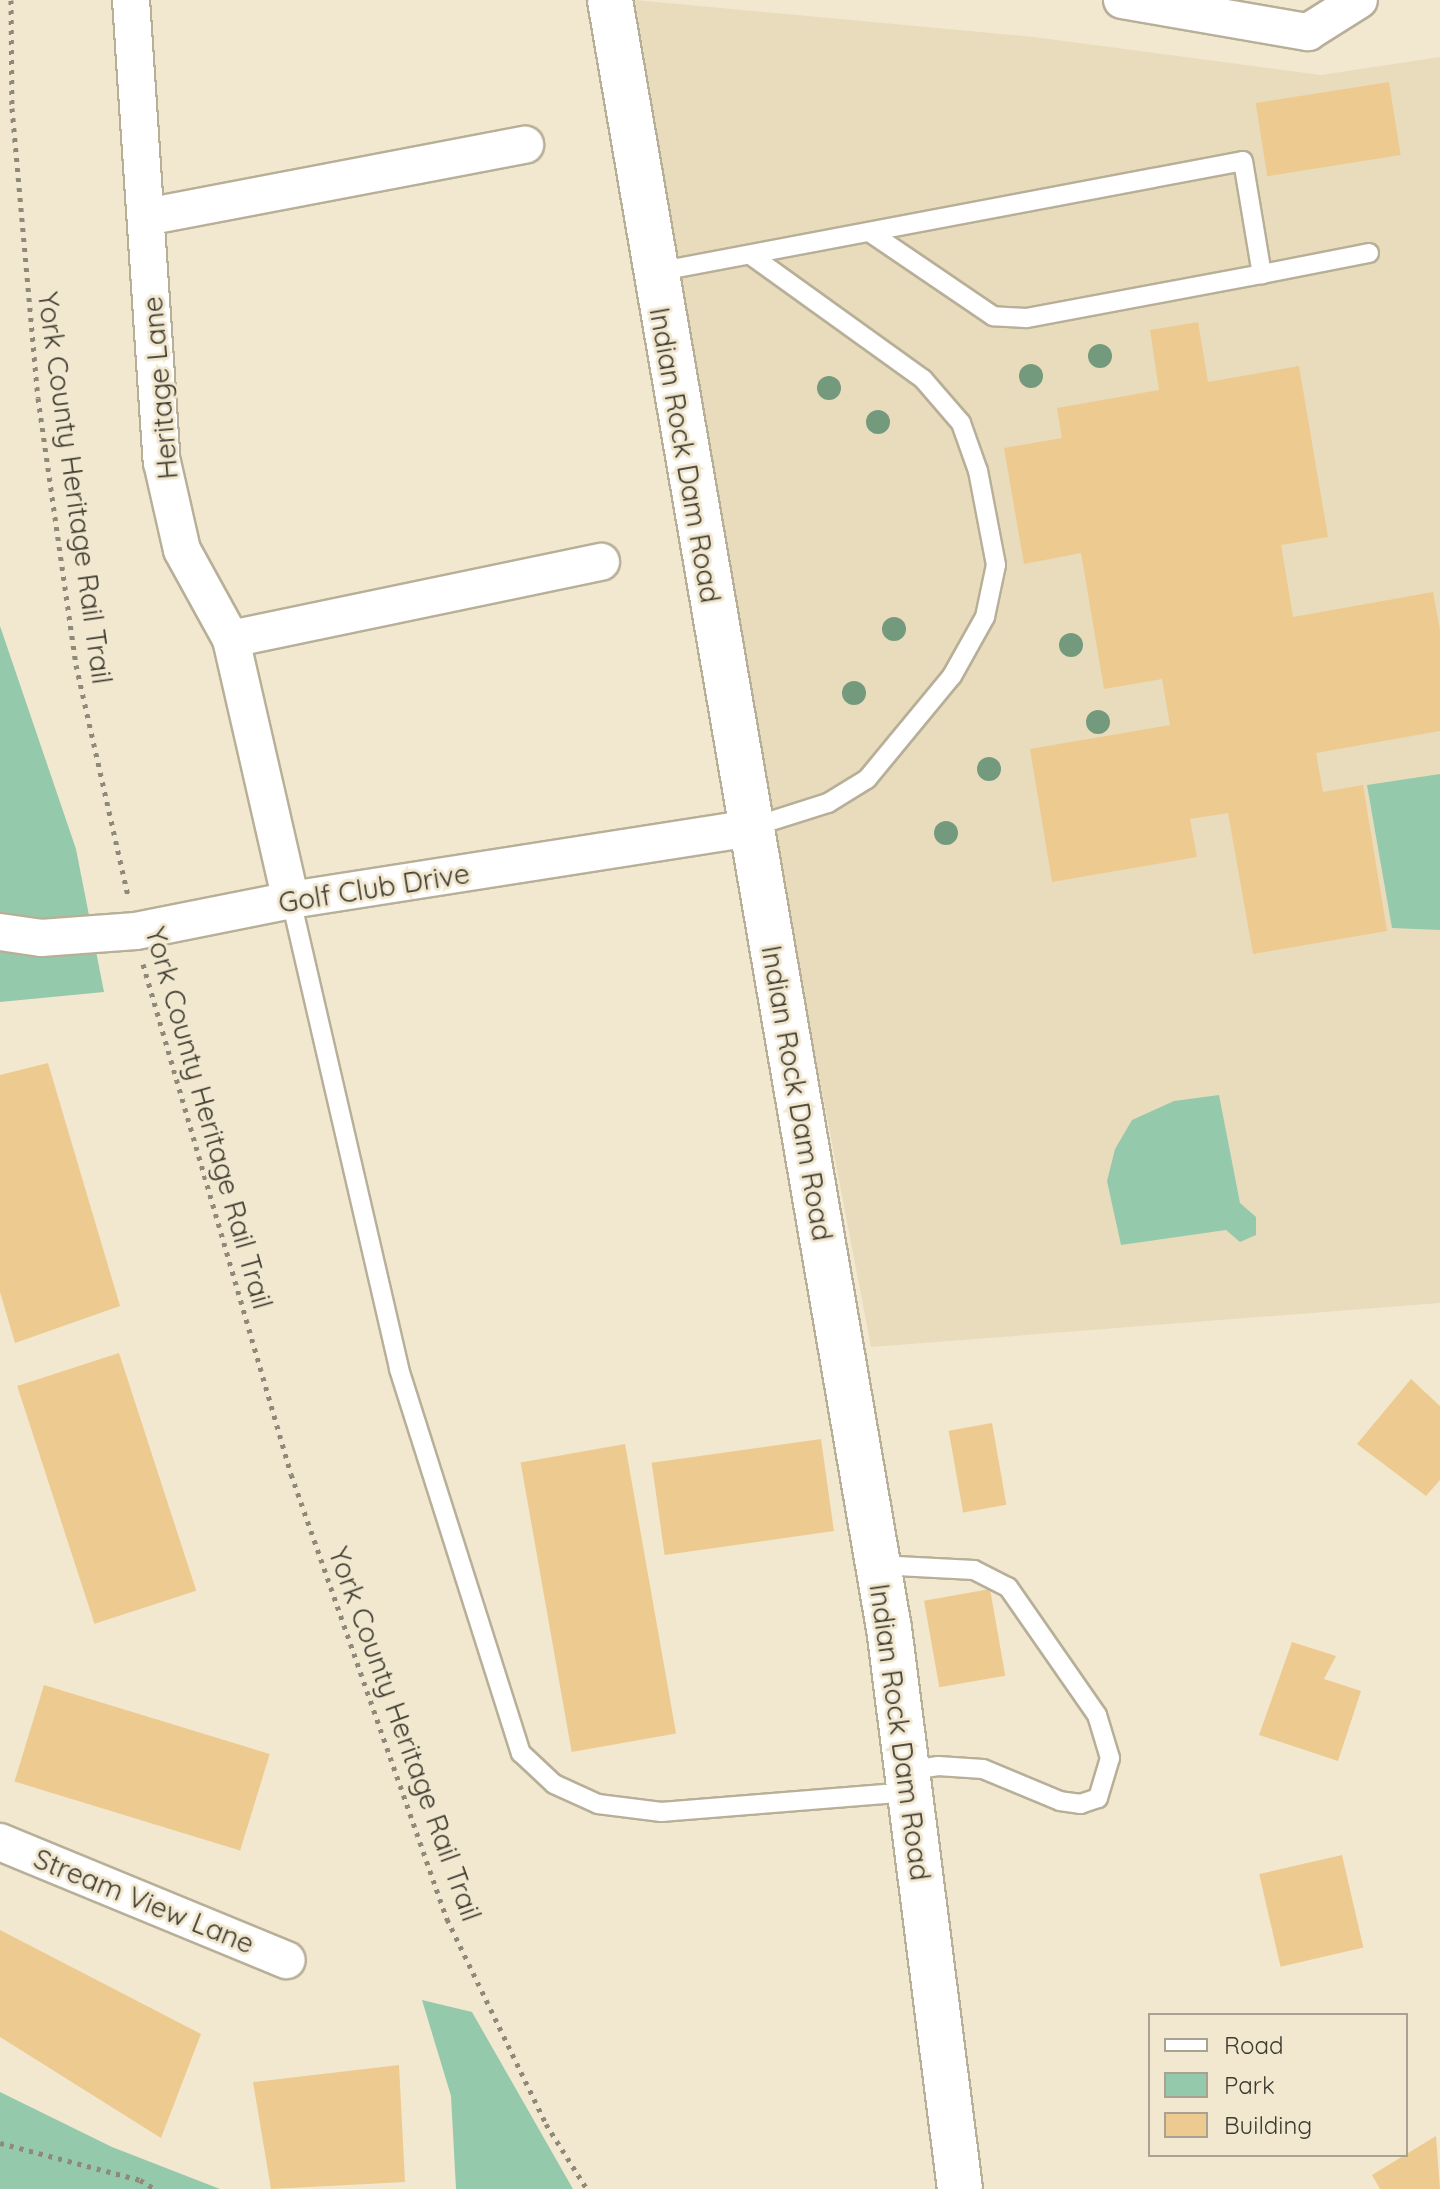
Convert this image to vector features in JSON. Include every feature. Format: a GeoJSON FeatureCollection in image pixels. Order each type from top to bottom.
{"type":"FeatureCollection","features":[{"type":"Feature","properties":{"kind":"street","name":"Heritage Lane"},"geometry":{"type":"LineString","coordinates":[[131,0],[162,462],[182,550],[231,639],[291,900]]}},
{"type":"Feature","properties":{"kind":"street","name":"Indian Rock Dam Road"},"geometry":{"type":"LineString","coordinates":[[610,0],[653,273],[878,1565],[960,2189]]}},
{"type":"Feature","properties":{"kind":"street"},"geometry":{"type":"LineString","coordinates":[[1122,0],[1308,32],[1359,0]]}},
{"type":"Feature","properties":{"kind":"street"},"geometry":{"type":"LineString","coordinates":[[146,217],[525,145]]}},
{"type":"Feature","properties":{"kind":"street"},"geometry":{"type":"LineString","coordinates":[[231,639],[601,562]]}},
{"type":"Feature","properties":{"kind":"street","name":"Golf Club Drive"},"geometry":{"type":"LineString","coordinates":[[0,932],[41,938],[136,931],[291,900],[749,828]]}},
{"type":"Feature","properties":{"kind":"street","name":"Stream View Lane"},"geometry":{"type":"LineString","coordinates":[[0,1842],[287,1960]]}},
{"type":"Feature","properties":{"kind":"lane"},"geometry":{"type":"LineString","coordinates":[[653,273],[753,257],[1243,161],[1262,274]]}},
{"type":"Feature","properties":{"kind":"lane"},"geometry":{"type":"LineString","coordinates":[[871,233],[993,316],[1026,318],[1369,253]]}},
{"type":"Feature","properties":{"kind":"lane"},"geometry":{"type":"LineString","coordinates":[[749,828],[828,803],[867,779],[952,676],[985,617],[996,565],[978,471],[961,423],[923,379],[753,257]]}},
{"type":"Feature","properties":{"kind":"lane"},"geometry":{"type":"LineString","coordinates":[[291,900],[399,1369],[521,1753],[554,1784],[598,1804],[661,1812],[908,1782],[938,1766],[983,1769],[1060,1801],[1081,1804],[1098,1798],[1110,1758],[1097,1715],[1008,1587],[974,1570],[878,1565]]}},
{"type":"Feature","properties":{"kind":"path","name":"York County Heritage Rail Trail"},"geometry":{"type":"LineString","coordinates":[[11,0],[12,108],[38,398],[76,665],[149,993],[291,1474],[447,1919],[546,2124],[587,2189]]}},
{"type":"Feature","properties":{"kind":"path"},"geometry":{"type":"LineString","coordinates":[[0,2143],[140,2180],[155,2189]]}},
{"type":"Feature","properties":{"kind":"shaded area"},"geometry":{"type":"Polygon","coordinates":[[[635,0],[1034,37],[1321,75],[1440,57],[1440,1303],[871,1347],[781,877],[635,0]]]}},
{"type":"Feature","properties":{"kind":"green space"},"geometry":{"type":"Polygon","coordinates":[[[0,626],[76,849],[104,992],[0,1002],[0,626]]]}},
{"type":"Feature","properties":{"kind":"green space"},"geometry":{"type":"Polygon","coordinates":[[[1440,774],[1440,930],[1392,928],[1367,785],[1440,774]]]}},
{"type":"Feature","properties":{"kind":"green space"},"geometry":{"type":"Polygon","coordinates":[[[1219,1095],[1240,1203],[1256,1217],[1256,1235],[1240,1242],[1226,1230],[1121,1245],[1107,1181],[1115,1149],[1132,1120],[1174,1101],[1219,1095]]]}},
{"type":"Feature","properties":{"kind":"green space"},"geometry":{"type":"Polygon","coordinates":[[[422,2000],[472,2012],[573,2189],[456,2189],[451,2096],[422,2000]]]}},
{"type":"Feature","properties":{"kind":"green space"},"geometry":{"type":"Polygon","coordinates":[[[0,2092],[112,2147],[220,2189],[0,2189],[0,2092]]]}},
{"type":"Feature","properties":{"kind":"building"},"geometry":{"type":"Polygon","coordinates":[[[1389,82],[1401,155],[1267,176],[1256,103],[1389,82]]]}},
{"type":"Feature","properties":{"kind":"building"},"geometry":{"type":"Polygon","coordinates":[[[1198,322],[1208,382],[1299,366],[1328,537],[1281,545],[1293,617],[1433,592],[1440,630],[1440,731],[1316,753],[1323,792],[1363,785],[1387,931],[1253,954],[1228,813],[1190,819],[1197,857],[1052,882],[1030,749],[1170,725],[1162,679],[1104,689],[1081,553],[1024,564],[1004,448],[1062,438],[1057,408],[1159,390],[1150,330],[1198,322]]]}},
{"type":"Feature","properties":{"kind":"building"},"geometry":{"type":"Polygon","coordinates":[[[48,1063],[120,1306],[15,1343],[0,1292],[0,1075],[48,1063]]]}},
{"type":"Feature","properties":{"kind":"building"},"geometry":{"type":"Polygon","coordinates":[[[119,1353],[196,1591],[94,1624],[17,1386],[119,1353]]]}},
{"type":"Feature","properties":{"kind":"building"},"geometry":{"type":"Polygon","coordinates":[[[1411,1379],[1440,1406],[1440,1480],[1426,1496],[1357,1444],[1411,1379]]]}},
{"type":"Feature","properties":{"kind":"building"},"geometry":{"type":"Polygon","coordinates":[[[992,1423],[1006,1505],[963,1512],[949,1431],[992,1423]]]}},
{"type":"Feature","properties":{"kind":"building"},"geometry":{"type":"Polygon","coordinates":[[[821,1439],[834,1531],[665,1555],[652,1463],[821,1439]]]}},
{"type":"Feature","properties":{"kind":"building"},"geometry":{"type":"Polygon","coordinates":[[[625,1444],[676,1734],[572,1752],[521,1462],[625,1444]]]}},
{"type":"Feature","properties":{"kind":"building"},"geometry":{"type":"Polygon","coordinates":[[[990,1589],[1005,1676],[939,1687],[924,1601],[990,1589]]]}},
{"type":"Feature","properties":{"kind":"building"},"geometry":{"type":"Polygon","coordinates":[[[1292,1642],[1336,1656],[1324,1679],[1361,1691],[1338,1761],[1259,1735],[1292,1642]]]}},
{"type":"Feature","properties":{"kind":"building"},"geometry":{"type":"Polygon","coordinates":[[[44,1685],[270,1754],[240,1851],[14,1782],[44,1685]]]}},
{"type":"Feature","properties":{"kind":"building"},"geometry":{"type":"Polygon","coordinates":[[[1342,1855],[1363,1948],[1281,1967],[1259,1874],[1342,1855]]]}},
{"type":"Feature","properties":{"kind":"building"},"geometry":{"type":"Polygon","coordinates":[[[0,1930],[201,2034],[161,2138],[0,2037],[0,1930]]]}},
{"type":"Feature","properties":{"kind":"building"},"geometry":{"type":"Polygon","coordinates":[[[399,2065],[405,2182],[271,2189],[253,2082],[399,2065]]]}},
{"type":"Feature","properties":{"kind":"building"},"geometry":{"type":"Polygon","coordinates":[[[1436,2136],[1440,2189],[1380,2189],[1372,2175],[1402,2157],[1408,2157],[1408,2153],[1436,2136]]]}}]}
